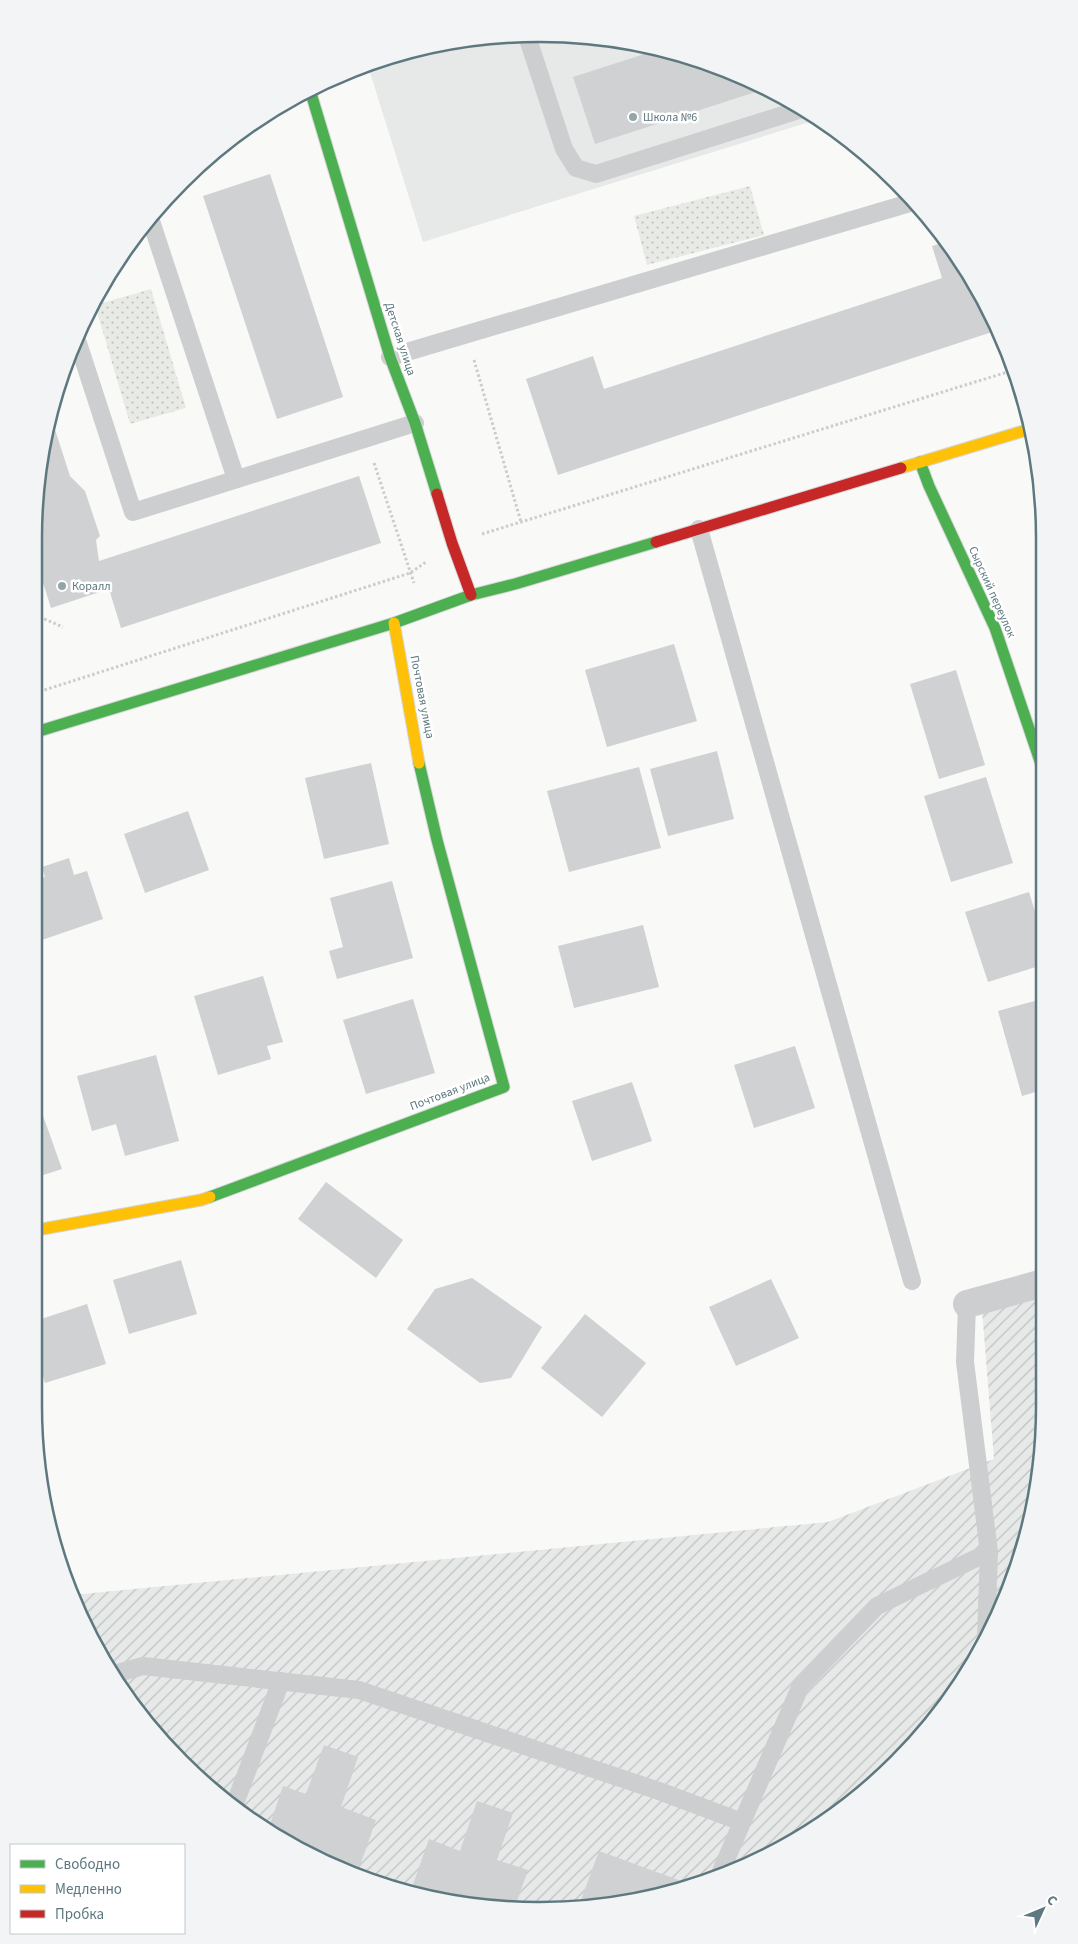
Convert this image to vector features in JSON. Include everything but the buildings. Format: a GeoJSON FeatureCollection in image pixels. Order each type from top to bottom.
{"type":"FeatureCollection","features":[{"type":"Feature","properties":{"kind":"street","name":"Детская улица"},"geometry":{"type":"LineString","coordinates":[[312,98],[390,357],[414,423],[452,544],[471,595]]}},
{"type":"Feature","properties":{"kind":"street"},"geometry":{"type":"LineString","coordinates":[[42,730],[394,623],[471,595],[515,584],[1024,432]]}},
{"type":"Feature","properties":{"kind":"street","name":"Сырский переулок"},"geometry":{"type":"LineString","coordinates":[[920,462],[929,486],[995,628],[1036,749]]}},
{"type":"Feature","properties":{"kind":"street","name":"Почтовая улица"},"geometry":{"type":"LineString","coordinates":[[42,1229],[200,1200],[504,1086],[487,1017],[457,918],[428,804],[394,623]]}},
{"type":"Feature","properties":{"kind":"street"},"geometry":{"type":"LineString","coordinates":[[967,1304],[1036,1285]]}},
{"type":"Feature","properties":{"kind":"lane"},"geometry":{"type":"LineString","coordinates":[[529,43],[564,149],[576,168],[596,174],[792,112]]}},
{"type":"Feature","properties":{"kind":"lane"},"geometry":{"type":"LineString","coordinates":[[390,357],[905,204]]}},
{"type":"Feature","properties":{"kind":"lane"},"geometry":{"type":"LineString","coordinates":[[153,227],[236,479]]}},
{"type":"Feature","properties":{"kind":"lane"},"geometry":{"type":"LineString","coordinates":[[80,349],[133,512],[414,423]]}},
{"type":"Feature","properties":{"kind":"lane"},"geometry":{"type":"LineString","coordinates":[[699,529],[912,1281]]}},
{"type":"Feature","properties":{"kind":"lane"},"geometry":{"type":"LineString","coordinates":[[967,1304],[965,1362],[990,1552],[987,1619]]}},
{"type":"Feature","properties":{"kind":"lane"},"geometry":{"type":"LineString","coordinates":[[723,1866],[801,1685],[877,1606],[990,1552]]}},
{"type":"Feature","properties":{"kind":"lane"},"geometry":{"type":"LineString","coordinates":[[121,1672],[143,1666],[359,1690],[660,1790],[742,1822]]}},
{"type":"Feature","properties":{"kind":"lane"},"geometry":{"type":"LineString","coordinates":[[237,1799],[281,1681]]}},
{"type":"Feature","properties":{"kind":"path"},"geometry":{"type":"LineString","coordinates":[[466,334],[521,522]]}},
{"type":"Feature","properties":{"kind":"path"},"geometry":{"type":"LineString","coordinates":[[42,691],[410,573],[452,544],[1007,372]]}},
{"type":"Feature","properties":{"kind":"path"},"geometry":{"type":"LineString","coordinates":[[366,438],[423,612]]}},
{"type":"Feature","properties":{"kind":"path"},"geometry":{"type":"LineString","coordinates":[[42,618],[63,627]]}},
{"type":"Feature","properties":{"kind":"shaded area"},"geometry":{"type":"Polygon","coordinates":[[[539,42],[604,47],[636,52],[668,59],[729,80],[759,94],[809,122],[423,242],[370,72],[410,59],[474,47],[539,42]]]}},
{"type":"Feature","properties":{"kind":"shaded area"},"geometry":{"type":"Polygon","coordinates":[[[750,186],[764,235],[647,265],[634,216],[750,186]]]}},
{"type":"Feature","properties":{"kind":"shaded area"},"geometry":{"type":"Polygon","coordinates":[[[151,289],[186,408],[130,424],[97,313],[103,303],[151,289]]]}},
{"type":"Feature","properties":{"kind":"shaded area"},"geometry":{"type":"Polygon","coordinates":[[[1036,1299],[1036,1405],[1031,1470],[1019,1534],[998,1595],[969,1653],[952,1681],[912,1732],[890,1756],[841,1799],[815,1818],[759,1850],[729,1864],[668,1885],[604,1897],[539,1902],[474,1897],[410,1885],[349,1864],[319,1850],[263,1818],[237,1799],[188,1756],[145,1707],[126,1681],[94,1625],[80,1594],[828,1522],[994,1459],[982,1310],[1036,1299]]]}},
{"type":"Feature","properties":{"kind":"traffic: fast"},"geometry":{"type":"LineString","coordinates":[[312,98],[390,357],[415,423],[437,494]]}},
{"type":"Feature","properties":{"kind":"traffic: fast"},"geometry":{"type":"LineString","coordinates":[[920,462],[929,486],[995,628],[1036,749]]}},
{"type":"Feature","properties":{"kind":"traffic: fast"},"geometry":{"type":"LineString","coordinates":[[42,730],[394,623],[471,595],[515,584],[656,542]]}},
{"type":"Feature","properties":{"kind":"traffic: fast"},"geometry":{"type":"LineString","coordinates":[[210,1197],[504,1087],[437,840],[419,763]]}},
{"type":"Feature","properties":{"kind":"traffic: slow"},"geometry":{"type":"LineString","coordinates":[[901,468],[1024,431]]}},
{"type":"Feature","properties":{"kind":"traffic: slow"},"geometry":{"type":"LineString","coordinates":[[394,623],[419,763]]}},
{"type":"Feature","properties":{"kind":"traffic: slow"},"geometry":{"type":"LineString","coordinates":[[42,1229],[210,1197]]}},
{"type":"Feature","properties":{"kind":"traffic: jam"},"geometry":{"type":"LineString","coordinates":[[656,542],[901,468]]}},
{"type":"Feature","properties":{"kind":"traffic: jam"},"geometry":{"type":"LineString","coordinates":[[437,494],[471,595]]}},
{"type":"Feature","properties":{"kind":"place","name":"Школа №6"},"geometry":{"type":"Point","coordinates":[633,117]}},
{"type":"Feature","properties":{"kind":"place","name":"Коралл"},"geometry":{"type":"Point","coordinates":[62,586]}}]}
